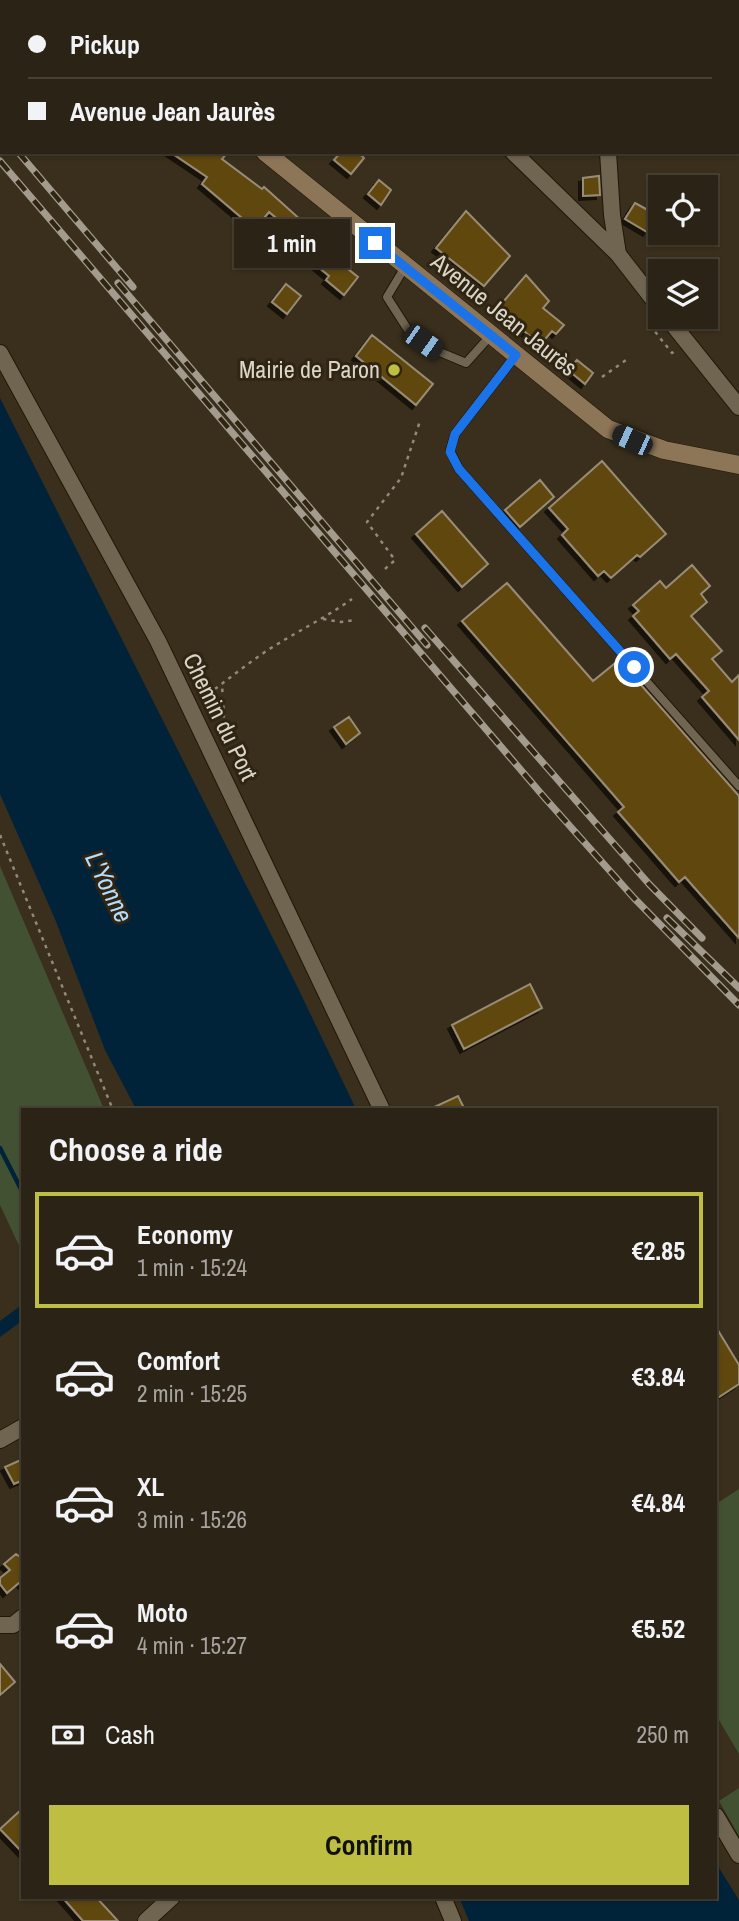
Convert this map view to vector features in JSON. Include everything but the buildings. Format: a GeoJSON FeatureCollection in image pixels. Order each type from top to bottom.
{"type":"FeatureCollection","features":[{"type":"Feature","properties":{"kind":"main road","name":"Avenue Jean Jaurès"},"geometry":{"type":"LineString","coordinates":[[266,154],[608,429],[664,450],[739,465]]}},
{"type":"Feature","properties":{"kind":"street"},"geometry":{"type":"LineString","coordinates":[[515,154],[618,254],[648,293]]}},
{"type":"Feature","properties":{"kind":"street"},"geometry":{"type":"LineString","coordinates":[[608,154],[612,215],[618,254]]}},
{"type":"Feature","properties":{"kind":"street"},"geometry":{"type":"LineString","coordinates":[[677,329],[739,407]]}},
{"type":"Feature","properties":{"kind":"street","name":"Chemin du Port"},"geometry":{"type":"LineString","coordinates":[[0,353],[158,641],[381,1108]]}},
{"type":"Feature","properties":{"kind":"street"},"geometry":{"type":"LineString","coordinates":[[0,1440],[21,1428]]}},
{"type":"Feature","properties":{"kind":"street"},"geometry":{"type":"LineString","coordinates":[[0,1625],[13,1625],[21,1619]]}},
{"type":"Feature","properties":{"kind":"street"},"geometry":{"type":"LineString","coordinates":[[717,1818],[739,1855]]}},
{"type":"Feature","properties":{"kind":"street"},"geometry":{"type":"LineString","coordinates":[[154,1918],[170,1899]]}},
{"type":"Feature","properties":{"kind":"street"},"geometry":{"type":"LineString","coordinates":[[444,1899],[453,1921]]}},
{"type":"Feature","properties":{"kind":"lane"},"geometry":{"type":"LineString","coordinates":[[405,267],[387,297],[410,333],[435,351],[466,363],[491,335]]}},
{"type":"Feature","properties":{"kind":"lane"},"geometry":{"type":"LineString","coordinates":[[516,355],[455,434],[450,452],[454,460],[739,786]]}},
{"type":"Feature","properties":{"kind":"path"},"geometry":{"type":"LineString","coordinates":[[653,329],[673,353],[676,351]]}},
{"type":"Feature","properties":{"kind":"path"},"geometry":{"type":"LineString","coordinates":[[602,377],[629,358]]}},
{"type":"Feature","properties":{"kind":"path"},"geometry":{"type":"LineString","coordinates":[[385,569],[396,560],[368,522],[401,478],[420,421]]}},
{"type":"Feature","properties":{"kind":"path"},"geometry":{"type":"LineString","coordinates":[[190,707],[266,651],[323,619],[352,599]]}},
{"type":"Feature","properties":{"kind":"path"},"geometry":{"type":"LineString","coordinates":[[323,619],[341,622],[356,620]]}},
{"type":"Feature","properties":{"kind":"path"},"geometry":{"type":"LineString","coordinates":[[209,745],[216,743],[224,715],[222,684]]}},
{"type":"Feature","properties":{"kind":"path"},"geometry":{"type":"LineString","coordinates":[[0,835],[112,1108]]}},
{"type":"Feature","properties":{"kind":"green space"},"geometry":{"type":"Polygon","coordinates":[[[0,866],[104,1108],[21,1108],[21,1250],[0,1205],[0,866]]]}},
{"type":"Feature","properties":{"kind":"green space"},"geometry":{"type":"Polygon","coordinates":[[[739,1489],[739,1754],[717,1717],[717,1503],[739,1489]]]}},
{"type":"Feature","properties":{"kind":"green space"},"geometry":{"type":"Polygon","coordinates":[[[739,1788],[739,1836],[719,1801],[739,1788]]]}},
{"type":"Feature","properties":{"kind":"water","name":"L'Yonne"},"geometry":{"type":"Polygon","coordinates":[[[0,398],[295,982],[356,1108],[135,1108],[105,1050],[55,919],[0,794],[0,398]]]}},
{"type":"Feature","properties":{"kind":"water"},"geometry":{"type":"Polygon","coordinates":[[[21,1305],[21,1321],[0,1337],[0,1321],[21,1305]]]}},
{"type":"Feature","properties":{"kind":"water"},"geometry":{"type":"Polygon","coordinates":[[[717,1865],[739,1900],[739,1921],[469,1921],[460,1899],[717,1899],[717,1865]]]}},
{"type":"Feature","properties":{"kind":"waterway"},"geometry":{"type":"LineString","coordinates":[[0,1148],[21,1189]]}},
{"type":"Feature","properties":{"kind":"railway"},"geometry":{"type":"LineString","coordinates":[[20,154],[133,287]]}},
{"type":"Feature","properties":{"kind":"railway"},"geometry":{"type":"LineString","coordinates":[[0,161],[544,797],[634,898],[739,1005]]}},
{"type":"Feature","properties":{"kind":"railway"},"geometry":{"type":"LineString","coordinates":[[118,283],[427,645]]}},
{"type":"Feature","properties":{"kind":"railway"},"geometry":{"type":"LineString","coordinates":[[425,628],[649,884],[702,938]]}},
{"type":"Feature","properties":{"kind":"railway"},"geometry":{"type":"LineString","coordinates":[[667,918],[739,988]]}},
{"type":"Feature","properties":{"kind":"place","name":"Mairie de Paron"},"geometry":{"type":"Point","coordinates":[394,370]}},
{"type":"Feature","properties":{"kind":"route"},"geometry":{"type":"LineString","coordinates":[[375,243],[516,355],[455,434],[450,452],[459,469],[634,667]]}}]}
